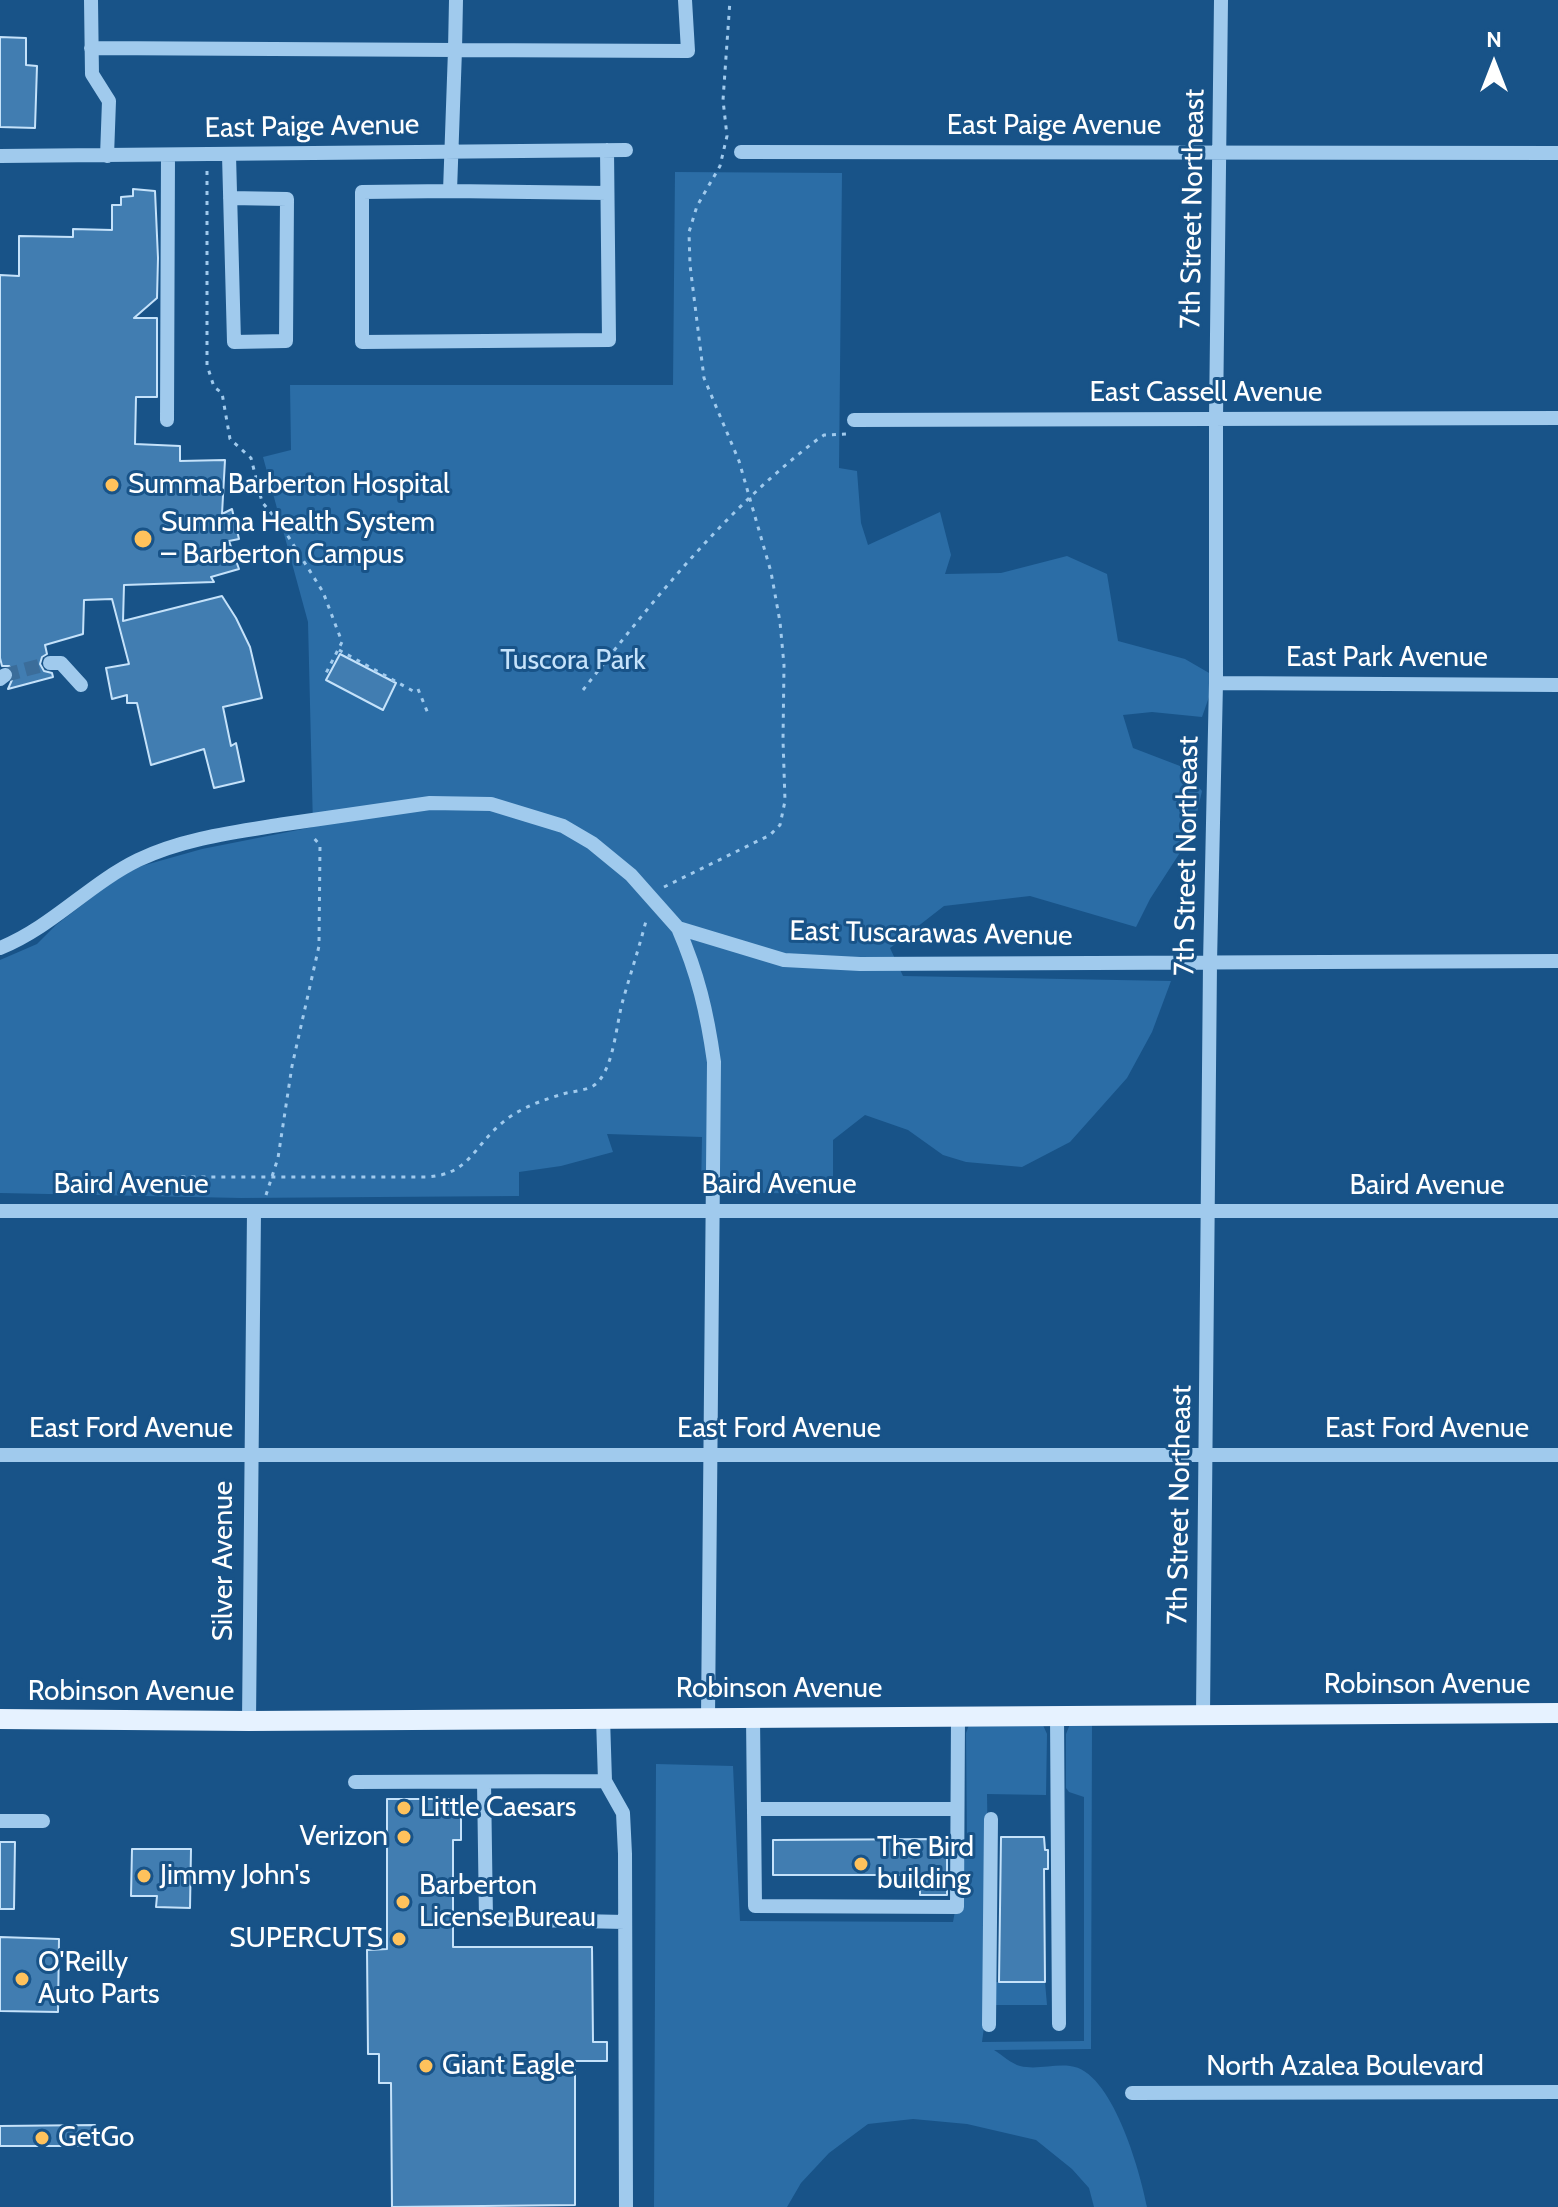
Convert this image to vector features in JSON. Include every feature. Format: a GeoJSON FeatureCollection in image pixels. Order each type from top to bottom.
{"type":"FeatureCollection","features":[{"type":"Feature","properties":{"kind":"main road","name":"Robinson Avenue"},"geometry":{"type":"LineString","coordinates":[[0,1719],[249,1721],[1558,1713]]}},
{"type":"Feature","properties":{"kind":"street"},"geometry":{"type":"LineString","coordinates":[[91,0],[92,74],[109,101],[107,156]]}},
{"type":"Feature","properties":{"kind":"street"},"geometry":{"type":"LineString","coordinates":[[450,191],[456,0]]}},
{"type":"Feature","properties":{"kind":"street"},"geometry":{"type":"LineString","coordinates":[[91,48],[688,51],[685,0]]}},
{"type":"Feature","properties":{"kind":"street","name":"7th Street Northeast"},"geometry":{"type":"LineString","coordinates":[[1203,1714],[1221,0]]}},
{"type":"Feature","properties":{"kind":"street"},"geometry":{"type":"LineString","coordinates":[[607,150],[609,340],[362,342],[362,192],[607,193]]}},
{"type":"Feature","properties":{"kind":"street","name":"East Paige Avenue"},"geometry":{"type":"LineString","coordinates":[[0,156],[626,150]]}},
{"type":"Feature","properties":{"kind":"street","name":"East Paige Avenue"},"geometry":{"type":"LineString","coordinates":[[741,152],[1558,153]]}},
{"type":"Feature","properties":{"kind":"street"},"geometry":{"type":"LineString","coordinates":[[167,420],[168,155]]}},
{"type":"Feature","properties":{"kind":"street"},"geometry":{"type":"LineString","coordinates":[[229,155],[230,198],[234,342],[286,341],[287,199],[230,198]]}},
{"type":"Feature","properties":{"kind":"street","name":"East Cassell Avenue"},"geometry":{"type":"LineString","coordinates":[[852,427],[1216,419],[1558,418]]}},
{"type":"Feature","properties":{"kind":"street"},"geometry":{"type":"LineString","coordinates":[[50,663],[61,663],[81,685]]}},
{"type":"Feature","properties":{"kind":"street","name":"East Park Avenue"},"geometry":{"type":"LineString","coordinates":[[1216,683],[1558,685]]}},
{"type":"Feature","properties":{"kind":"street"},"geometry":{"type":"LineString","coordinates":[[0,948],[28,936],[102,882],[141,859],[197,839],[430,803],[491,804],[563,826],[592,843],[649,894],[678,928],[699,981],[707,1011],[714,1062],[708,1717]]}},
{"type":"Feature","properties":{"kind":"street","name":"East Tuscarawas Avenue"},"geometry":{"type":"LineString","coordinates":[[678,928],[784,960],[822,964],[1558,961]]}},
{"type":"Feature","properties":{"kind":"street","name":"Baird Avenue"},"geometry":{"type":"LineString","coordinates":[[0,1211],[1558,1211]]}},
{"type":"Feature","properties":{"kind":"street","name":"Silver Avenue"},"geometry":{"type":"LineString","coordinates":[[249,1721],[251,1455],[259,1211]]}},
{"type":"Feature","properties":{"kind":"street","name":"East Ford Avenue"},"geometry":{"type":"LineString","coordinates":[[0,1455],[1558,1455]]}},
{"type":"Feature","properties":{"kind":"street"},"geometry":{"type":"LineString","coordinates":[[1057,1715],[1059,2024]]}},
{"type":"Feature","properties":{"kind":"street"},"geometry":{"type":"LineString","coordinates":[[753,1717],[755,1906],[957,1907],[958,1716]]}},
{"type":"Feature","properties":{"kind":"street"},"geometry":{"type":"LineString","coordinates":[[603,1718],[605,1781],[623,1813],[626,2207]]}},
{"type":"Feature","properties":{"kind":"street"},"geometry":{"type":"LineString","coordinates":[[355,1782],[605,1781]]}},
{"type":"Feature","properties":{"kind":"street"},"geometry":{"type":"LineString","coordinates":[[484,1782],[486,1919],[625,1922]]}},
{"type":"Feature","properties":{"kind":"street"},"geometry":{"type":"LineString","coordinates":[[755,1809],[957,1809]]}},
{"type":"Feature","properties":{"kind":"street"},"geometry":{"type":"LineString","coordinates":[[989,2025],[991,1819]]}},
{"type":"Feature","properties":{"kind":"street"},"geometry":{"type":"LineString","coordinates":[[0,1821],[43,1821]]}},
{"type":"Feature","properties":{"kind":"street","name":"North Azalea Boulevard"},"geometry":{"type":"LineString","coordinates":[[1132,2093],[1558,2092]]}},
{"type":"Feature","properties":{"kind":"path"},"geometry":{"type":"LineString","coordinates":[[158,1211],[163,1187],[176,1177],[444,1177],[465,1165],[477,1147],[504,1121],[532,1105],[584,1090],[599,1082],[613,1046],[621,1004],[640,948],[649,894],[770,835],[780,825],[785,801],[784,665],[771,572],[739,461],[704,378],[689,232],[697,206],[720,166],[727,136],[723,100],[730,0]]}},
{"type":"Feature","properties":{"kind":"path"},"geometry":{"type":"LineString","coordinates":[[208,155],[207,365],[214,387],[222,393],[230,439],[251,458],[262,502],[281,525],[329,602],[341,637],[339,650],[324,677]]}},
{"type":"Feature","properties":{"kind":"path"},"geometry":{"type":"LineString","coordinates":[[583,690],[661,590],[749,498],[818,439],[852,427]]}},
{"type":"Feature","properties":{"kind":"path"},"geometry":{"type":"LineString","coordinates":[[339,650],[413,691],[418,689],[429,716]]}},
{"type":"Feature","properties":{"kind":"path"},"geometry":{"type":"LineString","coordinates":[[259,1211],[278,1158],[292,1066],[319,946],[320,845],[305,821]]}},
{"type":"Feature","properties":{"kind":"green space","name":"Tuscora Park"},"geometry":{"type":"Polygon","coordinates":[[[675,172],[842,173],[839,468],[857,471],[861,523],[868,545],[940,512],[951,555],[945,574],[1001,573],[1067,556],[1107,574],[1118,641],[1185,659],[1216,677],[1202,717],[1152,712],[1123,715],[1133,748],[1180,766],[1202,791],[1192,834],[1150,899],[1136,927],[1030,896],[944,906],[890,948],[903,976],[1171,981],[1152,1032],[1127,1078],[1070,1142],[1022,1167],[966,1162],[943,1155],[908,1130],[865,1115],[833,1140],[833,1194],[701,1192],[702,1137],[607,1134],[613,1152],[561,1166],[519,1172],[519,1196],[241,1198],[0,1193],[0,960],[37,944],[56,925],[108,885],[138,867],[202,849],[313,827],[308,622],[263,457],[291,450],[290,385],[673,385],[675,172]]]}},
{"type":"Feature","properties":{"kind":"green space"},"geometry":{"type":"Polygon","coordinates":[[[1070,1724],[1092,1725],[1091,2049],[994,2050],[1020,2066],[1070,2066],[1085,2072],[1099,2085],[1122,2124],[1147,2207],[1094,2207],[1089,2188],[1072,2169],[1036,2140],[967,2124],[913,2119],[868,2124],[829,2153],[801,2183],[787,2207],[654,2207],[656,1764],[733,1766],[740,1921],[953,1922],[967,1845],[966,1733],[969,1725],[1043,1725],[1047,1734],[1046,1795],[987,1794],[990,1983],[982,2042],[1084,2041],[1084,1797],[1066,1788],[1066,1734],[1070,1724]]]}},
{"type":"Feature","properties":{"kind":"green space"},"geometry":{"type":"Polygon","coordinates":[[[995,1982],[1045,1982],[1047,2005],[995,2005],[995,1982]]]}},
{"type":"Feature","properties":{"kind":"building"},"geometry":{"type":"Polygon","coordinates":[[[0,37],[26,38],[26,65],[37,66],[35,128],[0,127],[0,37]]]}},
{"type":"Feature","properties":{"kind":"building","name":"Summa Barberton Hospital"},"geometry":{"type":"Polygon","coordinates":[[[133,189],[155,191],[158,258],[157,298],[134,318],[157,318],[157,397],[136,397],[135,444],[180,446],[180,461],[225,460],[222,514],[232,509],[239,539],[229,541],[239,569],[211,577],[214,582],[124,585],[123,621],[222,596],[236,618],[250,647],[262,698],[223,707],[231,746],[236,743],[244,781],[214,788],[204,749],[151,765],[137,703],[127,703],[127,695],[112,699],[106,668],[129,664],[112,599],[84,600],[83,634],[45,645],[47,654],[40,664],[53,677],[8,689],[15,673],[9,666],[2,666],[0,658],[0,275],[19,276],[19,236],[73,237],[73,229],[112,230],[112,205],[121,205],[121,197],[133,196],[133,189]]]}},
{"type":"Feature","properties":{"kind":"building"},"geometry":{"type":"Polygon","coordinates":[[[340,654],[396,683],[383,710],[326,680],[340,654]]]}},
{"type":"Feature","properties":{"kind":"building"},"geometry":{"type":"Polygon","coordinates":[[[387,1799],[461,1799],[461,1840],[453,1840],[453,1947],[592,1947],[593,2042],[607,2042],[607,2061],[575,2061],[575,2205],[392,2207],[391,2083],[379,2083],[379,2054],[368,2054],[367,1950],[387,1949],[387,1799]]]}},
{"type":"Feature","properties":{"kind":"building"},"geometry":{"type":"Polygon","coordinates":[[[1001,1837],[1044,1837],[1045,1850],[1048,1850],[1048,1869],[1044,1869],[1045,1982],[999,1982],[1001,1837]]]}},
{"type":"Feature","properties":{"kind":"building","name":"The Bird building"},"geometry":{"type":"Polygon","coordinates":[[[944,1839],[947,1895],[920,1895],[920,1875],[773,1875],[773,1840],[944,1839]]]}},
{"type":"Feature","properties":{"kind":"building"},"geometry":{"type":"Polygon","coordinates":[[[0,1842],[15,1842],[14,1909],[0,1909],[0,1842]]]}},
{"type":"Feature","properties":{"kind":"building"},"geometry":{"type":"Polygon","coordinates":[[[132,1849],[191,1849],[190,1908],[156,1907],[157,1896],[131,1896],[132,1849]]]}},
{"type":"Feature","properties":{"kind":"building"},"geometry":{"type":"Polygon","coordinates":[[[0,1937],[59,1939],[58,2012],[0,2011],[0,1937]]]}},
{"type":"Feature","properties":{"kind":"building"},"geometry":{"type":"Polygon","coordinates":[[[95,2125],[96,2146],[0,2146],[0,2126],[95,2125]]]}},
{"type":"Feature","properties":{"kind":"tunnel"},"geometry":{"type":"LineString","coordinates":[[5,675],[50,663]]}},
{"type":"Feature","properties":{"kind":"place","name":"Summa Barberton Hospital"},"geometry":{"type":"Point","coordinates":[112,485]}},
{"type":"Feature","properties":{"kind":"place","name":"Summa Health System – Barberton Campus"},"geometry":{"type":"Point","coordinates":[143,539]}},
{"type":"Feature","properties":{"kind":"place","name":"Little Caesars"},"geometry":{"type":"Point","coordinates":[404,1808]}},
{"type":"Feature","properties":{"kind":"place","name":"Verizon"},"geometry":{"type":"Point","coordinates":[404,1837]}},
{"type":"Feature","properties":{"kind":"place","name":"The Bird building"},"geometry":{"type":"Point","coordinates":[861,1864]}},
{"type":"Feature","properties":{"kind":"place","name":"Jimmy John's"},"geometry":{"type":"Point","coordinates":[144,1876]}},
{"type":"Feature","properties":{"kind":"place","name":"Barberton License Bureau"},"geometry":{"type":"Point","coordinates":[403,1902]}},
{"type":"Feature","properties":{"kind":"place","name":"SUPERCUTS"},"geometry":{"type":"Point","coordinates":[399,1939]}},
{"type":"Feature","properties":{"kind":"place","name":"O'Reilly Auto Parts"},"geometry":{"type":"Point","coordinates":[22,1979]}},
{"type":"Feature","properties":{"kind":"place","name":"Giant Eagle"},"geometry":{"type":"Point","coordinates":[426,2066]}},
{"type":"Feature","properties":{"kind":"place","name":"GetGo"},"geometry":{"type":"Point","coordinates":[42,2138]}}]}
